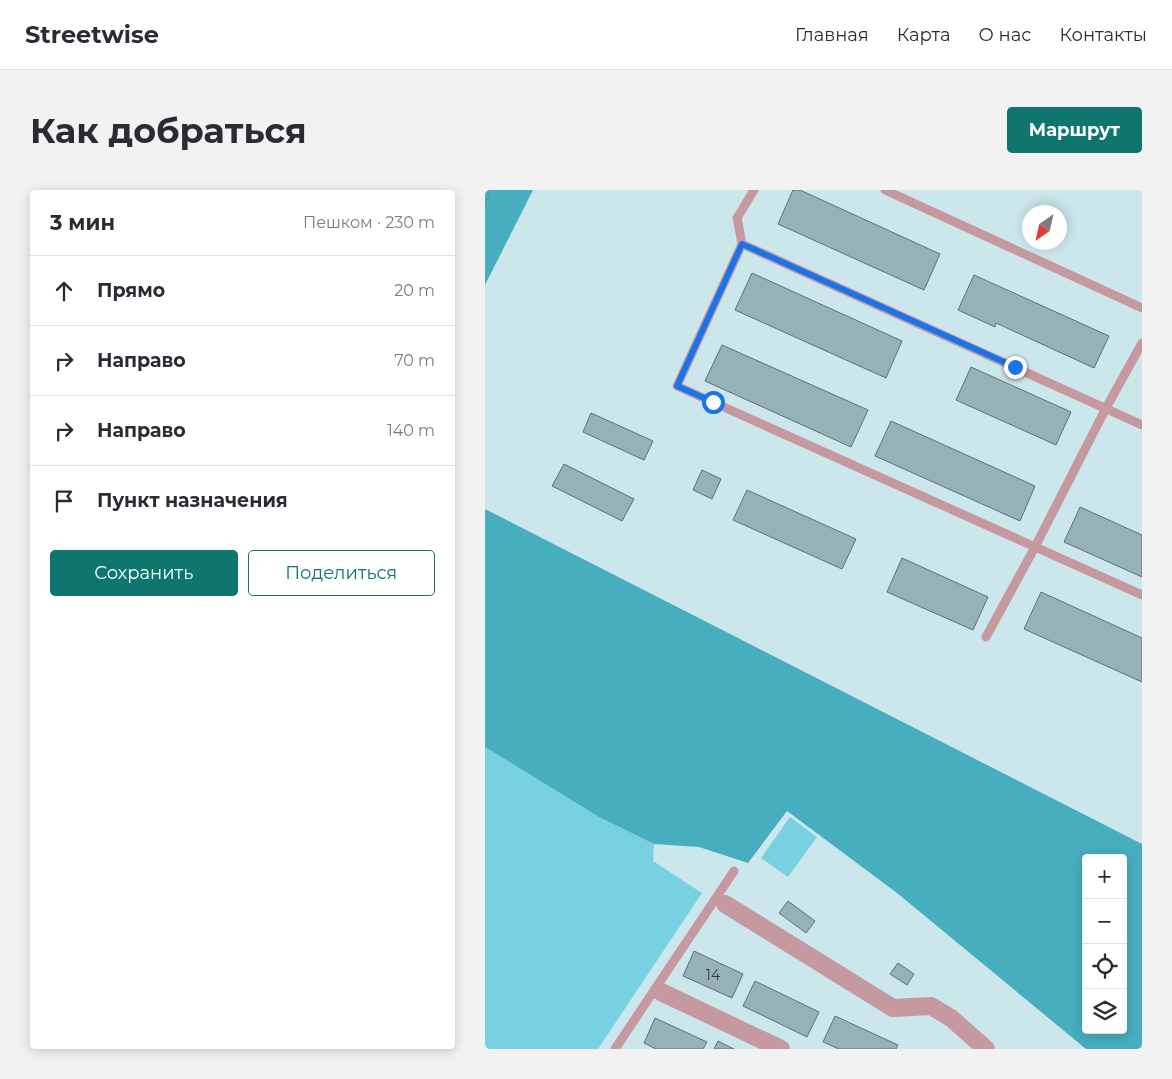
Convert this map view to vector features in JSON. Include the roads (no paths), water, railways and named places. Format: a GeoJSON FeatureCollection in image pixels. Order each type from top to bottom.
{"type":"FeatureCollection","features":[{"type":"Feature","properties":{"kind":"street"},"geometry":{"type":"LineString","coordinates":[[725,904],[893,1008],[931,1006],[951,1018],[986,1049]]}},
{"type":"Feature","properties":{"kind":"street"},"geometry":{"type":"LineString","coordinates":[[658,990],[781,1049]]}},
{"type":"Feature","properties":{"kind":"lane"},"geometry":{"type":"LineString","coordinates":[[754,190],[737,218],[742,244],[677,386],[1142,595]]}},
{"type":"Feature","properties":{"kind":"lane"},"geometry":{"type":"LineString","coordinates":[[885,190],[1142,308]]}},
{"type":"Feature","properties":{"kind":"lane"},"geometry":{"type":"LineString","coordinates":[[742,244],[1142,425]]}},
{"type":"Feature","properties":{"kind":"lane"},"geometry":{"type":"LineString","coordinates":[[986,637],[1142,343]]}},
{"type":"Feature","properties":{"kind":"lane"},"geometry":{"type":"LineString","coordinates":[[615,1049],[658,990],[734,871]]}}]}
